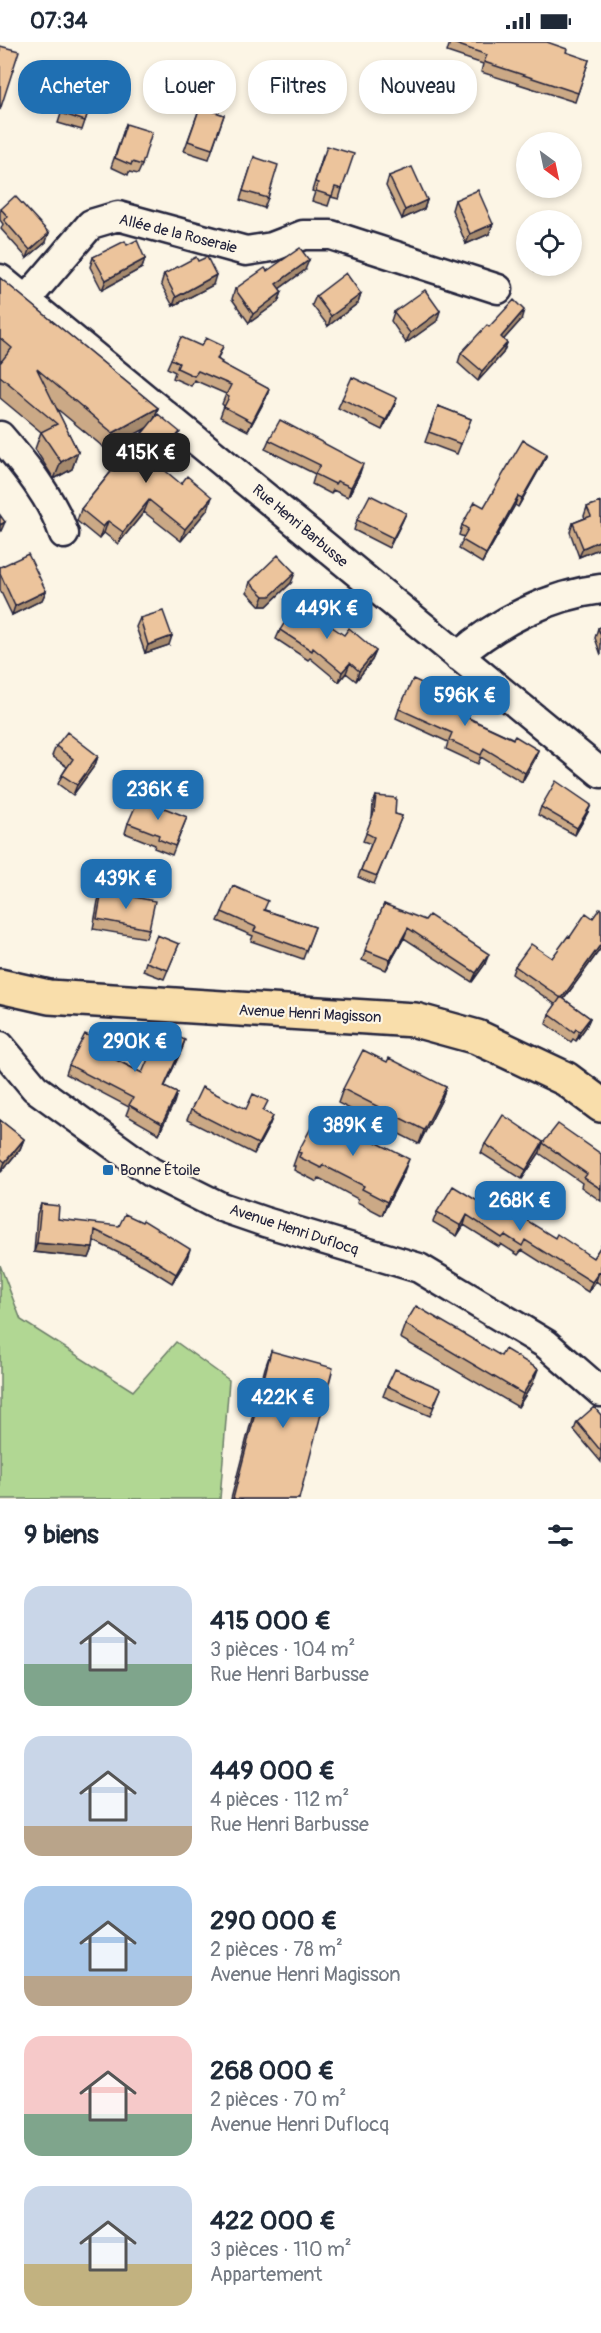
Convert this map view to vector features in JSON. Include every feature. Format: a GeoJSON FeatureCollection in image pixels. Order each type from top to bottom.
{"type":"FeatureCollection","features":[{"type":"Feature","properties":{"kind":"main road","name":"Avenue Henri Magisson"},"geometry":{"type":"LineString","coordinates":[[0,986],[49,997],[415,1020],[477,1037],[566,1079],[601,1105]]}},
{"type":"Feature","properties":{"kind":"street","name":"Allée de la Roseraie"},"geometry":{"type":"LineString","coordinates":[[26,300],[91,224],[118,216],[246,251],[272,248],[303,235],[331,235],[498,289]]}},
{"type":"Feature","properties":{"kind":"street","name":"Rue Henri Barbusse"},"geometry":{"type":"LineString","coordinates":[[0,279],[601,773]]}},
{"type":"Feature","properties":{"kind":"street"},"geometry":{"type":"LineString","coordinates":[[0,436],[20,458],[57,514],[64,534]]}},
{"type":"Feature","properties":{"kind":"street"},"geometry":{"type":"LineString","coordinates":[[458,656],[514,617],[580,592],[601,589]]}},
{"type":"Feature","properties":{"kind":"street","name":"Avenue Henri Duflocq"},"geometry":{"type":"LineString","coordinates":[[0,1046],[35,1088],[151,1172],[221,1206],[265,1222],[418,1268],[546,1344],[601,1392]]}},
{"type":"Feature","properties":{"kind":"green space"},"geometry":{"type":"Polygon","coordinates":[[[0,1265],[21,1320],[133,1391],[176,1342],[229,1380],[220,1499],[0,1499],[0,1265]]]}},
{"type":"Feature","properties":{"kind":"building"},"geometry":{"type":"Polygon","coordinates":[[[450,42],[547,42],[589,60],[578,93],[484,62],[487,55],[450,42]]]}},
{"type":"Feature","properties":{"kind":"building"},"geometry":{"type":"Polygon","coordinates":[[[0,46],[19,51],[0,110],[0,46]]]}},
{"type":"Feature","properties":{"kind":"building"},"geometry":{"type":"Polygon","coordinates":[[[64,114],[87,114],[85,121],[64,114]]]}},
{"type":"Feature","properties":{"kind":"building"},"geometry":{"type":"Polygon","coordinates":[[[198,114],[224,115],[212,149],[188,141],[198,114]]]}},
{"type":"Feature","properties":{"kind":"building"},"geometry":{"type":"Polygon","coordinates":[[[126,124],[152,132],[142,165],[132,162],[131,165],[115,158],[126,124]]]}},
{"type":"Feature","properties":{"kind":"building"},"geometry":{"type":"Polygon","coordinates":[[[327,146],[354,154],[342,189],[335,187],[332,196],[316,191],[318,183],[315,182],[327,146]]]}},
{"type":"Feature","properties":{"kind":"building"},"geometry":{"type":"Polygon","coordinates":[[[254,157],[278,165],[268,198],[243,191],[254,157]]]}},
{"type":"Feature","properties":{"kind":"building"},"geometry":{"type":"Polygon","coordinates":[[[412,167],[427,200],[405,210],[389,176],[412,167]]]}},
{"type":"Feature","properties":{"kind":"building"},"geometry":{"type":"Polygon","coordinates":[[[478,190],[493,224],[470,234],[455,200],[478,190]]]}},
{"type":"Feature","properties":{"kind":"building"},"geometry":{"type":"Polygon","coordinates":[[[15,196],[49,233],[30,250],[4,220],[8,217],[1,209],[15,196]]]}},
{"type":"Feature","properties":{"kind":"building"},"geometry":{"type":"Polygon","coordinates":[[[137,240],[145,259],[106,280],[93,257],[125,241],[127,245],[137,240]]]}},
{"type":"Feature","properties":{"kind":"building"},"geometry":{"type":"Polygon","coordinates":[[[300,248],[309,260],[276,284],[282,292],[253,314],[235,289],[265,268],[267,271],[300,248]]]}},
{"type":"Feature","properties":{"kind":"building"},"geometry":{"type":"Polygon","coordinates":[[[196,257],[198,261],[207,257],[216,275],[176,297],[164,274],[196,257]]]}},
{"type":"Feature","properties":{"kind":"building"},"geometry":{"type":"Polygon","coordinates":[[[346,273],[361,294],[331,316],[316,296],[346,273]]]}},
{"type":"Feature","properties":{"kind":"building"},"geometry":{"type":"Polygon","coordinates":[[[0,278],[158,408],[113,433],[37,369],[78,452],[61,462],[41,432],[57,424],[0,376],[0,363],[12,348],[0,338],[0,278]]]}},
{"type":"Feature","properties":{"kind":"building"},"geometry":{"type":"Polygon","coordinates":[[[425,290],[440,311],[410,333],[394,312],[425,290]]]}},
{"type":"Feature","properties":{"kind":"building"},"geometry":{"type":"Polygon","coordinates":[[[514,300],[524,310],[501,337],[507,343],[482,371],[461,353],[514,300]]]}},
{"type":"Feature","properties":{"kind":"building"},"geometry":{"type":"Polygon","coordinates":[[[181,337],[201,346],[206,338],[223,346],[217,359],[221,363],[269,389],[252,422],[224,407],[231,385],[198,371],[194,376],[177,368],[179,363],[171,359],[181,337]]]}},
{"type":"Feature","properties":{"kind":"building"},"geometry":{"type":"Polygon","coordinates":[[[352,377],[397,398],[386,420],[342,399],[352,377]]]}},
{"type":"Feature","properties":{"kind":"building"},"geometry":{"type":"Polygon","coordinates":[[[438,406],[471,419],[461,444],[429,432],[438,406]]]}},
{"type":"Feature","properties":{"kind":"building"},"geometry":{"type":"Polygon","coordinates":[[[158,414],[180,432],[155,462],[181,484],[187,476],[212,497],[185,529],[149,500],[123,532],[108,521],[103,527],[81,509],[158,414]]]}},
{"type":"Feature","properties":{"kind":"building"},"geometry":{"type":"Polygon","coordinates":[[[280,420],[363,464],[351,487],[337,481],[335,484],[315,474],[320,465],[269,440],[280,420]]]}},
{"type":"Feature","properties":{"kind":"building"},"geometry":{"type":"Polygon","coordinates":[[[523,440],[547,454],[522,498],[518,496],[486,554],[462,540],[468,529],[462,525],[475,502],[484,507],[523,440]]]}},
{"type":"Feature","properties":{"kind":"building"},"geometry":{"type":"Polygon","coordinates":[[[370,495],[406,513],[393,538],[357,520],[370,495]]]}},
{"type":"Feature","properties":{"kind":"building"},"geometry":{"type":"Polygon","coordinates":[[[601,502],[601,540],[583,548],[573,523],[591,516],[587,507],[601,502]]]}},
{"type":"Feature","properties":{"kind":"building"},"geometry":{"type":"Polygon","coordinates":[[[0,515],[5,522],[0,525],[0,515]]]}},
{"type":"Feature","properties":{"kind":"building"},"geometry":{"type":"Polygon","coordinates":[[[28,554],[46,591],[15,606],[0,573],[0,567],[28,554]]]}},
{"type":"Feature","properties":{"kind":"building"},"geometry":{"type":"Polygon","coordinates":[[[278,555],[295,573],[270,596],[264,596],[250,582],[278,555]]]}},
{"type":"Feature","properties":{"kind":"building"},"geometry":{"type":"Polygon","coordinates":[[[297,603],[344,635],[349,628],[376,651],[359,671],[350,663],[342,672],[313,648],[312,651],[280,630],[297,603]]]}},
{"type":"Feature","properties":{"kind":"building"},"geometry":{"type":"Polygon","coordinates":[[[163,611],[172,636],[148,645],[140,618],[163,611]]]}},
{"type":"Feature","properties":{"kind":"building"},"geometry":{"type":"Polygon","coordinates":[[[413,679],[450,696],[444,707],[513,739],[515,736],[538,750],[525,773],[484,748],[481,755],[449,740],[452,733],[399,709],[413,679]]]}},
{"type":"Feature","properties":{"kind":"building"},"geometry":{"type":"Polygon","coordinates":[[[67,732],[98,756],[77,785],[62,775],[73,759],[56,746],[67,732]]]}},
{"type":"Feature","properties":{"kind":"building"},"geometry":{"type":"Polygon","coordinates":[[[556,781],[591,805],[577,828],[541,807],[556,781]]]}},
{"type":"Feature","properties":{"kind":"building"},"geometry":{"type":"Polygon","coordinates":[[[376,796],[396,798],[395,814],[402,816],[377,876],[361,870],[374,837],[366,833],[374,812],[376,796]]]}},
{"type":"Feature","properties":{"kind":"building"},"geometry":{"type":"Polygon","coordinates":[[[139,798],[187,817],[175,846],[158,839],[159,835],[128,823],[139,798]]]}},
{"type":"Feature","properties":{"kind":"building"},"geometry":{"type":"Polygon","coordinates":[[[233,886],[268,901],[264,910],[315,927],[306,950],[254,931],[256,927],[222,912],[233,886]]]}},
{"type":"Feature","properties":{"kind":"building"},"geometry":{"type":"Polygon","coordinates":[[[102,891],[155,901],[149,929],[97,919],[102,891]]]}},
{"type":"Feature","properties":{"kind":"building"},"geometry":{"type":"Polygon","coordinates":[[[384,904],[425,920],[429,915],[489,954],[476,973],[408,928],[390,960],[365,950],[384,904]]]}},
{"type":"Feature","properties":{"kind":"building"},"geometry":{"type":"Polygon","coordinates":[[[600,908],[601,944],[562,998],[515,966],[531,944],[552,958],[586,913],[593,918],[600,908]]]}},
{"type":"Feature","properties":{"kind":"building"},"geometry":{"type":"Polygon","coordinates":[[[157,935],[179,944],[168,970],[146,962],[157,935]]]}},
{"type":"Feature","properties":{"kind":"building"},"geometry":{"type":"Polygon","coordinates":[[[561,997],[590,1018],[580,1031],[576,1029],[574,1032],[549,1014],[561,997]]]}},
{"type":"Feature","properties":{"kind":"building"},"geometry":{"type":"Polygon","coordinates":[[[161,1029],[185,1040],[164,1087],[177,1093],[162,1124],[129,1105],[133,1098],[69,1065],[85,1034],[102,1042],[98,1051],[142,1073],[161,1029]]]}},
{"type":"Feature","properties":{"kind":"building"},"geometry":{"type":"Polygon","coordinates":[[[363,1050],[387,1062],[389,1058],[446,1087],[424,1130],[343,1089],[363,1050]]]}},
{"type":"Feature","properties":{"kind":"building"},"geometry":{"type":"Polygon","coordinates":[[[202,1087],[246,1109],[253,1094],[268,1101],[263,1111],[273,1116],[258,1144],[191,1110],[202,1087]]]}},
{"type":"Feature","properties":{"kind":"building"},"geometry":{"type":"Polygon","coordinates":[[[319,1113],[409,1159],[387,1202],[362,1189],[364,1186],[323,1165],[321,1168],[299,1157],[301,1153],[298,1152],[319,1113]]]}},
{"type":"Feature","properties":{"kind":"building"},"geometry":{"type":"Polygon","coordinates":[[[503,1115],[543,1142],[526,1170],[485,1144],[503,1115]]]}},
{"type":"Feature","properties":{"kind":"building"},"geometry":{"type":"Polygon","coordinates":[[[0,1120],[24,1139],[5,1162],[0,1158],[0,1120]]]}},
{"type":"Feature","properties":{"kind":"building"},"geometry":{"type":"Polygon","coordinates":[[[558,1124],[601,1154],[601,1189],[584,1178],[587,1174],[543,1143],[558,1124]]]}},
{"type":"Feature","properties":{"kind":"building"},"geometry":{"type":"Polygon","coordinates":[[[453,1186],[497,1213],[502,1205],[555,1238],[557,1234],[593,1258],[601,1246],[601,1273],[599,1272],[592,1282],[525,1240],[522,1246],[505,1235],[502,1238],[467,1215],[461,1226],[437,1212],[453,1186]]]}},
{"type":"Feature","properties":{"kind":"building"},"geometry":{"type":"Polygon","coordinates":[[[41,1204],[59,1206],[58,1219],[119,1226],[125,1214],[142,1222],[143,1220],[190,1249],[176,1274],[148,1256],[95,1230],[93,1248],[37,1243],[41,1204]]]}},
{"type":"Feature","properties":{"kind":"building"},"geometry":{"type":"Polygon","coordinates":[[[416,1306],[501,1356],[505,1349],[538,1369],[523,1394],[405,1324],[416,1306]]]}},
{"type":"Feature","properties":{"kind":"building"},"geometry":{"type":"Polygon","coordinates":[[[271,1351],[333,1368],[299,1499],[233,1499],[271,1351]]]}},
{"type":"Feature","properties":{"kind":"building"},"geometry":{"type":"Polygon","coordinates":[[[395,1369],[441,1389],[433,1407],[387,1386],[395,1369]]]}},
{"type":"Feature","properties":{"kind":"building"},"geometry":{"type":"Polygon","coordinates":[[[594,1407],[601,1415],[601,1451],[577,1422],[594,1407]]]}},
{"type":"Feature","properties":{"kind":"place","name":"Bonne Étoile"},"geometry":{"type":"Point","coordinates":[108,1170]}}]}
